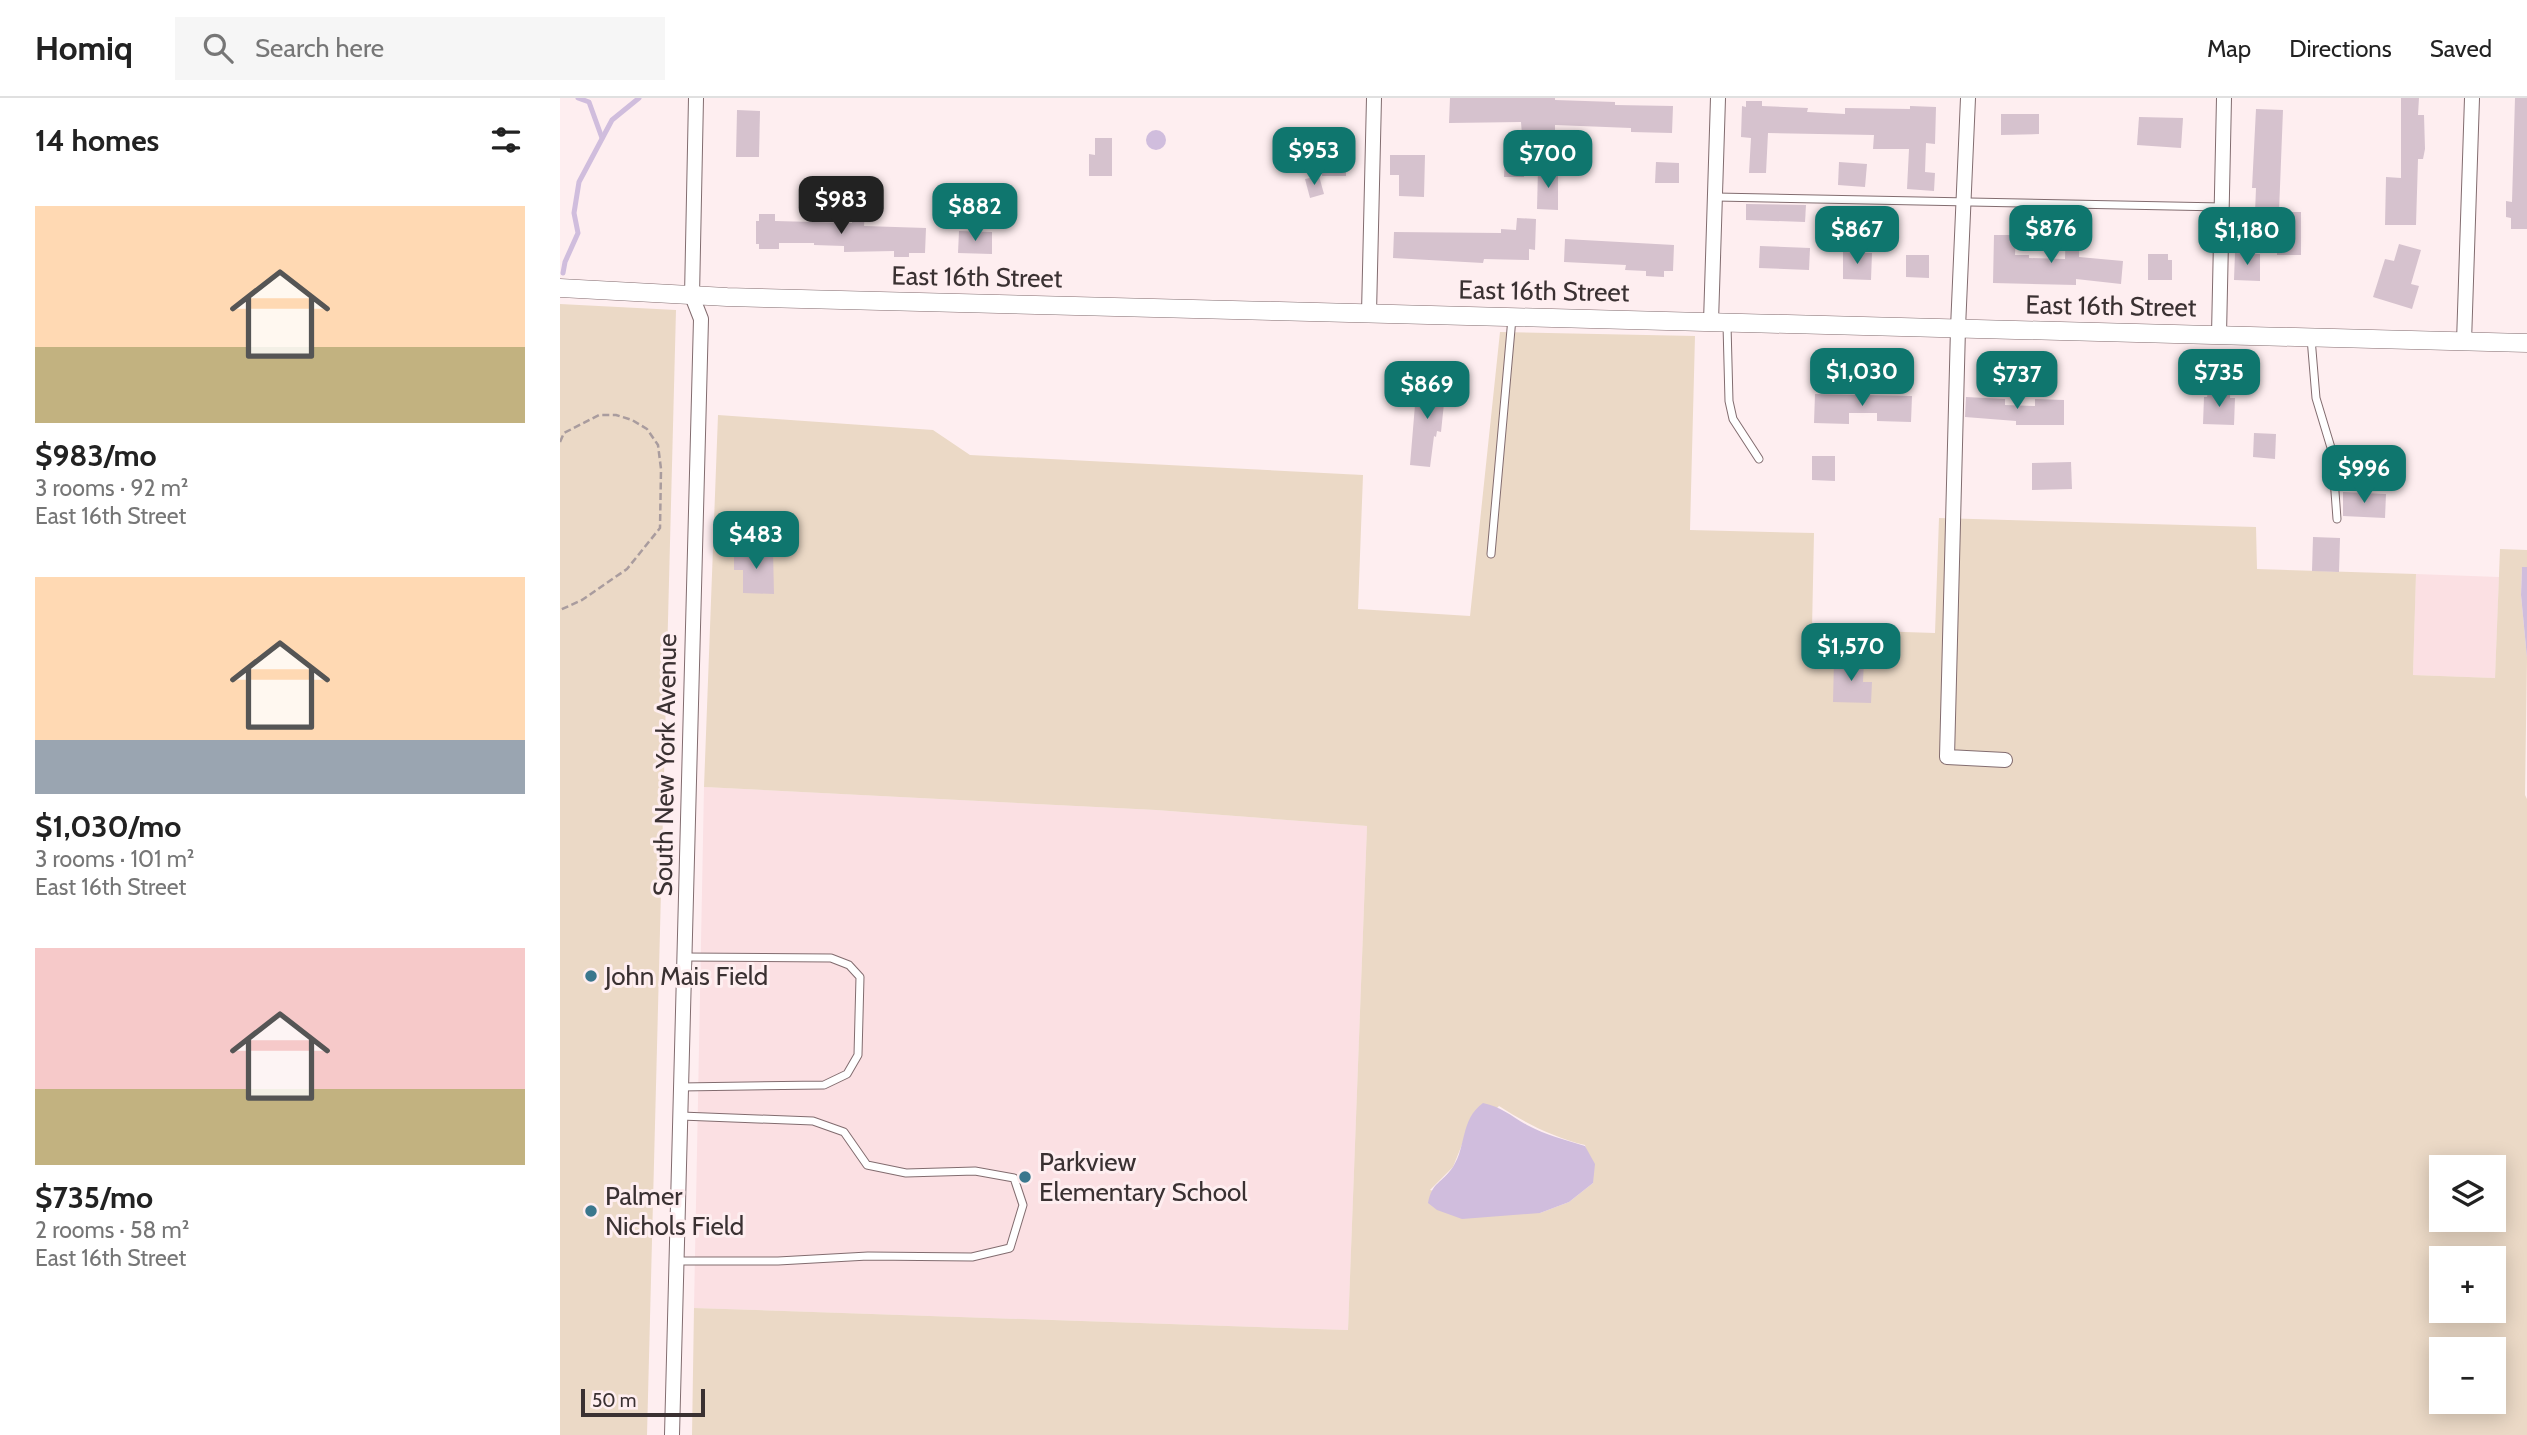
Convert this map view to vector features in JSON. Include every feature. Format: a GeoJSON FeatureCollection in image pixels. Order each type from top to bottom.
{"type":"FeatureCollection","features":[{"type":"Feature","properties":{"kind":"street","name":"South New York Avenue"},"geometry":{"type":"LineString","coordinates":[[672,1435],[701,319],[692,296],[696,98]]}},
{"type":"Feature","properties":{"kind":"street"},"geometry":{"type":"LineString","coordinates":[[1369,313],[1374,98]]}},
{"type":"Feature","properties":{"kind":"street"},"geometry":{"type":"LineString","coordinates":[[1718,98],[1716,197],[1719,322]]}},
{"type":"Feature","properties":{"kind":"street"},"geometry":{"type":"LineString","coordinates":[[1968,98],[1958,328],[1947,757],[2004,760]]}},
{"type":"Feature","properties":{"kind":"street"},"geometry":{"type":"LineString","coordinates":[[2219,335],[2224,98]]}},
{"type":"Feature","properties":{"kind":"street"},"geometry":{"type":"LineString","coordinates":[[2464,342],[2472,98]]}},
{"type":"Feature","properties":{"kind":"street","name":"East 16th Street"},"geometry":{"type":"LineString","coordinates":[[560,288],[692,296],[2527,343]]}},
{"type":"Feature","properties":{"kind":"lane"},"geometry":{"type":"LineString","coordinates":[[1716,197],[2222,207]]}},
{"type":"Feature","properties":{"kind":"lane"},"geometry":{"type":"LineString","coordinates":[[1491,554],[1512,317]]}},
{"type":"Feature","properties":{"kind":"lane"},"geometry":{"type":"LineString","coordinates":[[1719,322],[1733,419],[1759,460]]}},
{"type":"Feature","properties":{"kind":"lane"},"geometry":{"type":"LineString","coordinates":[[2311,338],[2316,398],[2332,451],[2337,519]]}},
{"type":"Feature","properties":{"kind":"lane"},"geometry":{"type":"LineString","coordinates":[[681,1087],[824,1085],[847,1074],[858,1055],[860,977],[849,965],[831,958],[685,957]]}},
{"type":"Feature","properties":{"kind":"lane"},"geometry":{"type":"LineString","coordinates":[[677,1261],[778,1261],[868,1256],[972,1257],[1010,1248],[1023,1205],[1014,1178],[975,1171],[906,1174],[867,1165],[844,1132],[813,1121],[681,1116]]}},
{"type":"Feature","properties":{"kind":"path"},"geometry":{"type":"LineString","coordinates":[[560,442],[564,433],[599,415],[616,415],[647,429],[657,444],[661,469],[660,528],[627,569],[582,600],[560,610]]}},
{"type":"Feature","properties":{"kind":"shaded area"},"geometry":{"type":"Polygon","coordinates":[[[1156,130],[1163,133],[1166,140],[1163,147],[1156,150],[1149,147],[1146,140],[1149,133],[1156,130]]]}},
{"type":"Feature","properties":{"kind":"shaded area"},"geometry":{"type":"Polygon","coordinates":[[[560,304],[676,310],[647,1435],[560,1435],[560,304]]]}},
{"type":"Feature","properties":{"kind":"shaded area"},"geometry":{"type":"Polygon","coordinates":[[[1500,332],[1695,336],[1690,530],[1814,533],[1812,629],[1935,633],[1939,518],[2256,527],[2257,569],[2416,574],[2413,675],[2495,678],[2500,549],[2527,550],[2527,567],[2522,567],[2521,595],[2527,658],[2527,1435],[692,1435],[694,1308],[1348,1330],[1367,826],[1156,810],[704,787],[718,415],[933,430],[970,455],[1363,475],[1358,609],[1470,616],[1500,332]],[[1499,1106],[1463,1142],[1453,1167],[1430,1190],[1540,1213],[1569,1202],[1593,1183],[1585,1145],[1540,1129],[1499,1106]]]}},
{"type":"Feature","properties":{"kind":"shaded area"},"geometry":{"type":"Polygon","coordinates":[[[2522,567],[2527,567],[2527,658],[2521,595],[2522,567]]]}},
{"type":"Feature","properties":{"kind":"shaded area"},"geometry":{"type":"Polygon","coordinates":[[[2416,574],[2499,577],[2495,678],[2413,675],[2416,574]]]}},
{"type":"Feature","properties":{"kind":"shaded area","name":"Parkview Elementary School"},"geometry":{"type":"Polygon","coordinates":[[[704,787],[1156,810],[1367,826],[1348,1330],[694,1308],[704,787]]]}},
{"type":"Feature","properties":{"kind":"shaded area"},"geometry":{"type":"Polygon","coordinates":[[[1483,1103],[1501,1109],[1541,1132],[1585,1146],[1595,1164],[1593,1183],[1569,1202],[1540,1213],[1462,1219],[1437,1210],[1428,1203],[1432,1191],[1453,1167],[1467,1125],[1483,1103]]]}},
{"type":"Feature","properties":{"kind":"building"},"geometry":{"type":"Polygon","coordinates":[[[1450,98],[1555,98],[1615,102],[1615,105],[1673,106],[1672,133],[1631,132],[1631,128],[1555,125],[1555,134],[1522,135],[1521,122],[1449,123],[1450,98]]]}},
{"type":"Feature","properties":{"kind":"building"},"geometry":{"type":"Polygon","coordinates":[[[2401,98],[2419,98],[2418,115],[2424,115],[2425,149],[2423,159],[2418,159],[2416,225],[2385,225],[2386,177],[2401,178],[2401,98]]]}},
{"type":"Feature","properties":{"kind":"building"},"geometry":{"type":"Polygon","coordinates":[[[2515,98],[2527,98],[2527,229],[2511,229],[2511,218],[2506,217],[2506,201],[2512,202],[2515,98]]]}},
{"type":"Feature","properties":{"kind":"building"},"geometry":{"type":"Polygon","coordinates":[[[1746,101],[1762,101],[1762,106],[1808,108],[1807,112],[1845,114],[1845,108],[1936,107],[1935,144],[1926,143],[1925,172],[1935,173],[1934,191],[1907,189],[1909,149],[1873,149],[1874,135],[1768,133],[1766,173],[1749,173],[1751,138],[1741,137],[1742,106],[1746,107],[1746,101]]]}},
{"type":"Feature","properties":{"kind":"building"},"geometry":{"type":"Polygon","coordinates":[[[2256,109],[2283,110],[2279,212],[2301,212],[2301,255],[2277,255],[2277,214],[2255,213],[2256,188],[2252,188],[2256,109]]]}},
{"type":"Feature","properties":{"kind":"building"},"geometry":{"type":"Polygon","coordinates":[[[737,110],[760,111],[759,157],[736,157],[737,110]]]}},
{"type":"Feature","properties":{"kind":"building"},"geometry":{"type":"Polygon","coordinates":[[[2001,114],[2039,114],[2039,134],[2001,135],[2001,114]]]}},
{"type":"Feature","properties":{"kind":"building"},"geometry":{"type":"Polygon","coordinates":[[[2139,117],[2183,118],[2181,148],[2137,145],[2139,117]]]}},
{"type":"Feature","properties":{"kind":"building"},"geometry":{"type":"Polygon","coordinates":[[[1095,138],[1112,138],[1112,176],[1089,176],[1089,154],[1095,155],[1095,138]]]}},
{"type":"Feature","properties":{"kind":"building"},"geometry":{"type":"Polygon","coordinates":[[[1505,153],[1525,153],[1524,177],[1504,177],[1505,153]]]}},
{"type":"Feature","properties":{"kind":"building"},"geometry":{"type":"Polygon","coordinates":[[[1390,155],[1425,155],[1424,197],[1399,196],[1399,175],[1390,175],[1390,155]]]}},
{"type":"Feature","properties":{"kind":"building"},"geometry":{"type":"Polygon","coordinates":[[[1322,160],[1346,160],[1346,176],[1322,176],[1322,160]]]}},
{"type":"Feature","properties":{"kind":"building"},"geometry":{"type":"Polygon","coordinates":[[[1656,162],[1679,163],[1679,183],[1655,183],[1656,162]]]}},
{"type":"Feature","properties":{"kind":"building"},"geometry":{"type":"Polygon","coordinates":[[[1839,162],[1867,164],[1865,187],[1838,185],[1839,162]]]}},
{"type":"Feature","properties":{"kind":"building"},"geometry":{"type":"Polygon","coordinates":[[[1538,169],[1558,170],[1558,210],[1537,209],[1538,169]]]}},
{"type":"Feature","properties":{"kind":"building"},"geometry":{"type":"Polygon","coordinates":[[[1319,176],[1324,194],[1310,198],[1305,179],[1319,176]]]}},
{"type":"Feature","properties":{"kind":"building"},"geometry":{"type":"Polygon","coordinates":[[[848,178],[862,178],[863,195],[849,195],[848,178]]]}},
{"type":"Feature","properties":{"kind":"building"},"geometry":{"type":"Polygon","coordinates":[[[1746,204],[1806,205],[1805,222],[1746,220],[1746,204]]]}},
{"type":"Feature","properties":{"kind":"building"},"geometry":{"type":"Polygon","coordinates":[[[852,212],[865,212],[864,226],[926,228],[925,253],[894,257],[894,251],[844,252],[844,246],[814,243],[779,243],[779,249],[759,249],[759,244],[756,244],[756,221],[759,221],[759,214],[775,214],[775,221],[852,223],[852,212]]]}},
{"type":"Feature","properties":{"kind":"building"},"geometry":{"type":"Polygon","coordinates":[[[1517,218],[1536,219],[1535,250],[1529,249],[1529,260],[1484,259],[1483,263],[1393,258],[1394,232],[1501,233],[1501,229],[1516,230],[1517,218]]]}},
{"type":"Feature","properties":{"kind":"building"},"geometry":{"type":"Polygon","coordinates":[[[2066,226],[2080,226],[2079,257],[2123,261],[2121,284],[2076,279],[2076,285],[1993,283],[1994,235],[2016,235],[2015,255],[2065,259],[2066,226]]]}},
{"type":"Feature","properties":{"kind":"building"},"geometry":{"type":"Polygon","coordinates":[[[959,231],[992,232],[992,254],[958,253],[959,231]]]}},
{"type":"Feature","properties":{"kind":"building"},"geometry":{"type":"Polygon","coordinates":[[[1565,239],[1674,245],[1673,271],[1664,271],[1664,277],[1646,276],[1646,271],[1625,270],[1626,265],[1564,262],[1565,239]]]}},
{"type":"Feature","properties":{"kind":"building"},"geometry":{"type":"Polygon","coordinates":[[[2399,244],[2421,250],[2411,284],[2419,286],[2412,309],[2373,297],[2385,259],[2394,261],[2399,244]]]}},
{"type":"Feature","properties":{"kind":"building"},"geometry":{"type":"Polygon","coordinates":[[[1760,246],[1810,248],[1809,270],[1759,268],[1760,246]]]}},
{"type":"Feature","properties":{"kind":"building"},"geometry":{"type":"Polygon","coordinates":[[[1843,252],[1872,253],[1871,280],[1843,279],[1843,252]]]}},
{"type":"Feature","properties":{"kind":"building"},"geometry":{"type":"Polygon","coordinates":[[[2235,253],[2260,254],[2260,281],[2234,280],[2235,253]]]}},
{"type":"Feature","properties":{"kind":"building"},"geometry":{"type":"Polygon","coordinates":[[[2148,254],[2168,254],[2168,260],[2172,260],[2172,280],[2148,280],[2148,254]]]}},
{"type":"Feature","properties":{"kind":"building"},"geometry":{"type":"Polygon","coordinates":[[[1906,255],[1929,255],[1929,278],[1906,277],[1906,255]]]}},
{"type":"Feature","properties":{"kind":"building"},"geometry":{"type":"Polygon","coordinates":[[[1417,381],[1446,384],[1441,432],[1437,431],[1436,437],[1434,436],[1430,467],[1410,465],[1417,381]]]}},
{"type":"Feature","properties":{"kind":"building"},"geometry":{"type":"Polygon","coordinates":[[[2208,392],[2230,393],[2230,398],[2235,398],[2234,425],[2203,424],[2204,397],[2207,397],[2208,392]]]}},
{"type":"Feature","properties":{"kind":"building"},"geometry":{"type":"Polygon","coordinates":[[[1815,394],[1912,396],[1911,422],[1877,421],[1877,413],[1849,413],[1849,424],[1814,423],[1815,394]]]}},
{"type":"Feature","properties":{"kind":"building"},"geometry":{"type":"Polygon","coordinates":[[[1966,397],[2005,399],[2005,405],[2035,406],[2035,399],[2064,400],[2064,425],[2016,425],[2016,421],[1965,417],[1966,397]]]}},
{"type":"Feature","properties":{"kind":"building"},"geometry":{"type":"Polygon","coordinates":[[[2254,433],[2276,434],[2275,459],[2253,457],[2254,433]]]}},
{"type":"Feature","properties":{"kind":"building"},"geometry":{"type":"Polygon","coordinates":[[[1812,456],[1835,456],[1835,481],[1812,480],[1812,456]]]}},
{"type":"Feature","properties":{"kind":"building"},"geometry":{"type":"Polygon","coordinates":[[[2071,462],[2072,489],[2032,490],[2032,463],[2071,462]]]}},
{"type":"Feature","properties":{"kind":"building"},"geometry":{"type":"Polygon","coordinates":[[[2343,492],[2386,494],[2385,518],[2343,516],[2343,492]]]}},
{"type":"Feature","properties":{"kind":"building"},"geometry":{"type":"Polygon","coordinates":[[[2313,537],[2340,538],[2339,572],[2312,571],[2313,537]]]}},
{"type":"Feature","properties":{"kind":"building"},"geometry":{"type":"Polygon","coordinates":[[[734,551],[773,551],[774,594],[743,593],[743,570],[734,570],[734,551]]]}},
{"type":"Feature","properties":{"kind":"building"},"geometry":{"type":"Polygon","coordinates":[[[1834,660],[1864,660],[1863,682],[1872,682],[1871,703],[1833,702],[1834,660]]]}},
{"type":"Feature","properties":{"kind":"waterway"},"geometry":{"type":"LineString","coordinates":[[578,98],[589,102],[602,138]]}},
{"type":"Feature","properties":{"kind":"waterway"},"geometry":{"type":"LineString","coordinates":[[563,273],[578,233],[574,213],[579,182],[612,120],[639,98]]}},
{"type":"Feature","properties":{"kind":"place","name":"John Mais Field"},"geometry":{"type":"Point","coordinates":[591,976]}},
{"type":"Feature","properties":{"kind":"place","name":"Parkview Elementary School"},"geometry":{"type":"Point","coordinates":[1025,1177]}},
{"type":"Feature","properties":{"kind":"place","name":"Palmer Nichols Field"},"geometry":{"type":"Point","coordinates":[591,1211]}}]}
